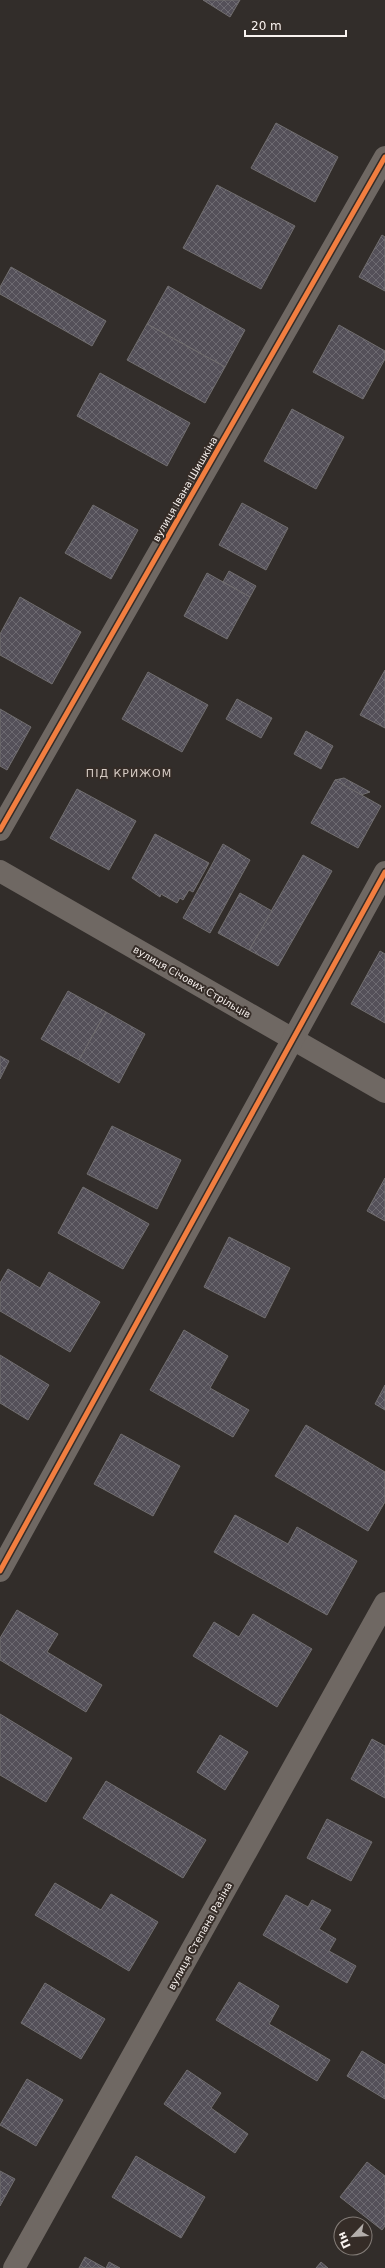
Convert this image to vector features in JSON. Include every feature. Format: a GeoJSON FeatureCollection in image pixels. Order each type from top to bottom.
{"type":"FeatureCollection","features":[{"type":"Feature","properties":{"kind":"street","name":"вулиця Івана Шишкіна"},"geometry":{"type":"LineString","coordinates":[[0,830],[385,157]]}},
{"type":"Feature","properties":{"kind":"street","name":"вулиця Січових Стрільців"},"geometry":{"type":"LineString","coordinates":[[0,871],[291,1040],[385,1092]]}},
{"type":"Feature","properties":{"kind":"street"},"geometry":{"type":"LineString","coordinates":[[0,1571],[291,1040],[385,872]]}},
{"type":"Feature","properties":{"kind":"street","name":"вулиця Степана Разіна"},"geometry":{"type":"LineString","coordinates":[[14,2268],[385,1603]]}},
{"type":"Feature","properties":{"kind":"building"},"geometry":{"type":"Polygon","coordinates":[[[203,0],[240,0],[230,17],[203,0]]]}},
{"type":"Feature","properties":{"kind":"building"},"geometry":{"type":"Polygon","coordinates":[[[276,123],[338,157],[315,202],[251,168],[276,123]]]}},
{"type":"Feature","properties":{"kind":"building"},"geometry":{"type":"Polygon","coordinates":[[[217,185],[295,226],[261,289],[183,248],[217,185]]]}},
{"type":"Feature","properties":{"kind":"building"},"geometry":{"type":"Polygon","coordinates":[[[382,235],[385,237],[385,291],[359,277],[382,235]]]}},
{"type":"Feature","properties":{"kind":"building"},"geometry":{"type":"Polygon","coordinates":[[[11,267],[106,321],[92,346],[0,294],[0,287],[11,267]]]}},
{"type":"Feature","properties":{"kind":"building"},"geometry":{"type":"Polygon","coordinates":[[[168,286],[245,330],[225,367],[147,324],[168,286]]]}},
{"type":"Feature","properties":{"kind":"building"},"geometry":{"type":"Polygon","coordinates":[[[147,324],[225,367],[205,403],[127,360],[147,324]]]}},
{"type":"Feature","properties":{"kind":"building"},"geometry":{"type":"Polygon","coordinates":[[[339,325],[385,351],[385,359],[363,399],[313,372],[339,325]]]}},
{"type":"Feature","properties":{"kind":"building"},"geometry":{"type":"Polygon","coordinates":[[[100,373],[190,423],[167,466],[77,416],[100,373]]]}},
{"type":"Feature","properties":{"kind":"building"},"geometry":{"type":"Polygon","coordinates":[[[292,409],[344,437],[316,489],[264,461],[292,409]]]}},
{"type":"Feature","properties":{"kind":"building"},"geometry":{"type":"Polygon","coordinates":[[[242,503],[288,528],[266,570],[219,545],[242,503]]]}},
{"type":"Feature","properties":{"kind":"building"},"geometry":{"type":"Polygon","coordinates":[[[93,505],[138,530],[111,579],[65,553],[93,505]]]}},
{"type":"Feature","properties":{"kind":"building"},"geometry":{"type":"Polygon","coordinates":[[[229,571],[256,586],[250,597],[223,582],[229,571]]]}},
{"type":"Feature","properties":{"kind":"building"},"geometry":{"type":"Polygon","coordinates":[[[207,573],[250,597],[227,639],[184,616],[207,573]]]}},
{"type":"Feature","properties":{"kind":"building"},"geometry":{"type":"Polygon","coordinates":[[[20,597],[81,632],[52,684],[0,655],[0,634],[20,597]]]}},
{"type":"Feature","properties":{"kind":"building"},"geometry":{"type":"Polygon","coordinates":[[[385,670],[385,728],[360,715],[385,670]]]}},
{"type":"Feature","properties":{"kind":"building"},"geometry":{"type":"Polygon","coordinates":[[[148,672],[208,705],[182,752],[122,719],[148,672]]]}},
{"type":"Feature","properties":{"kind":"building"},"geometry":{"type":"Polygon","coordinates":[[[237,699],[272,718],[261,738],[226,719],[237,699]]]}},
{"type":"Feature","properties":{"kind":"building"},"geometry":{"type":"Polygon","coordinates":[[[0,709],[31,727],[7,770],[0,766],[0,709]]]}},
{"type":"Feature","properties":{"kind":"building"},"geometry":{"type":"Polygon","coordinates":[[[306,731],[333,746],[321,769],[294,754],[306,731]]]}},
{"type":"Feature","properties":{"kind":"building"},"geometry":{"type":"Polygon","coordinates":[[[344,778],[370,792],[361,795],[335,780],[344,778]]]}},
{"type":"Feature","properties":{"kind":"building"},"geometry":{"type":"Polygon","coordinates":[[[335,780],[381,806],[358,848],[311,823],[335,780]]]}},
{"type":"Feature","properties":{"kind":"building"},"geometry":{"type":"Polygon","coordinates":[[[77,789],[136,821],[109,870],[50,838],[77,789]]]}},
{"type":"Feature","properties":{"kind":"building"},"geometry":{"type":"Polygon","coordinates":[[[155,834],[209,863],[193,892],[189,890],[183,900],[180,898],[177,903],[161,894],[160,897],[132,878],[155,834]]]}},
{"type":"Feature","properties":{"kind":"building"},"geometry":{"type":"Polygon","coordinates":[[[223,844],[250,860],[210,933],[183,918],[223,844]]]}},
{"type":"Feature","properties":{"kind":"building"},"geometry":{"type":"Polygon","coordinates":[[[303,855],[332,871],[278,966],[249,950],[303,855]]]}},
{"type":"Feature","properties":{"kind":"building"},"geometry":{"type":"Polygon","coordinates":[[[240,893],[272,911],[249,950],[218,933],[240,893]]]}},
{"type":"Feature","properties":{"kind":"building"},"geometry":{"type":"Polygon","coordinates":[[[380,951],[385,954],[385,1023],[351,1004],[380,951]]]}},
{"type":"Feature","properties":{"kind":"building"},"geometry":{"type":"Polygon","coordinates":[[[68,991],[106,1012],[79,1060],[41,1039],[68,991]]]}},
{"type":"Feature","properties":{"kind":"building"},"geometry":{"type":"Polygon","coordinates":[[[106,1012],[145,1034],[119,1083],[79,1060],[106,1012]]]}},
{"type":"Feature","properties":{"kind":"building"},"geometry":{"type":"Polygon","coordinates":[[[0,1056],[9,1061],[0,1079],[0,1056]]]}},
{"type":"Feature","properties":{"kind":"building"},"geometry":{"type":"Polygon","coordinates":[[[112,1126],[181,1160],[157,1209],[87,1174],[112,1126]]]}},
{"type":"Feature","properties":{"kind":"building"},"geometry":{"type":"Polygon","coordinates":[[[385,1178],[385,1221],[367,1211],[385,1178]]]}},
{"type":"Feature","properties":{"kind":"building"},"geometry":{"type":"Polygon","coordinates":[[[83,1187],[149,1224],[123,1269],[58,1233],[83,1187]]]}},
{"type":"Feature","properties":{"kind":"building"},"geometry":{"type":"Polygon","coordinates":[[[229,1237],[290,1268],[265,1318],[204,1287],[229,1237]]]}},
{"type":"Feature","properties":{"kind":"building"},"geometry":{"type":"Polygon","coordinates":[[[8,1269],[40,1288],[49,1272],[100,1302],[70,1352],[0,1311],[0,1283],[8,1269]]]}},
{"type":"Feature","properties":{"kind":"building"},"geometry":{"type":"Polygon","coordinates":[[[184,1330],[228,1356],[210,1388],[249,1410],[233,1437],[150,1390],[184,1330]]]}},
{"type":"Feature","properties":{"kind":"building"},"geometry":{"type":"Polygon","coordinates":[[[0,1355],[49,1385],[28,1420],[0,1403],[0,1355]]]}},
{"type":"Feature","properties":{"kind":"building"},"geometry":{"type":"Polygon","coordinates":[[[385,1385],[385,1410],[375,1404],[385,1385]]]}},
{"type":"Feature","properties":{"kind":"building"},"geometry":{"type":"Polygon","coordinates":[[[306,1425],[385,1472],[385,1502],[368,1531],[275,1476],[306,1425]]]}},
{"type":"Feature","properties":{"kind":"building"},"geometry":{"type":"Polygon","coordinates":[[[121,1434],[180,1466],[153,1516],[94,1484],[121,1434]]]}},
{"type":"Feature","properties":{"kind":"building"},"geometry":{"type":"Polygon","coordinates":[[[235,1515],[288,1544],[297,1527],[357,1561],[327,1615],[214,1552],[235,1515]]]}},
{"type":"Feature","properties":{"kind":"building"},"geometry":{"type":"Polygon","coordinates":[[[17,1610],[58,1634],[47,1652],[102,1685],[86,1712],[0,1660],[0,1638],[17,1610]]]}},
{"type":"Feature","properties":{"kind":"building"},"geometry":{"type":"Polygon","coordinates":[[[253,1614],[312,1649],[277,1707],[193,1656],[214,1622],[239,1637],[253,1614]]]}},
{"type":"Feature","properties":{"kind":"building"},"geometry":{"type":"Polygon","coordinates":[[[0,1714],[72,1758],[46,1802],[0,1775],[0,1714]]]}},
{"type":"Feature","properties":{"kind":"building"},"geometry":{"type":"Polygon","coordinates":[[[220,1735],[248,1752],[225,1790],[197,1772],[220,1735]]]}},
{"type":"Feature","properties":{"kind":"building"},"geometry":{"type":"Polygon","coordinates":[[[372,1739],[385,1746],[385,1798],[351,1779],[372,1739]]]}},
{"type":"Feature","properties":{"kind":"building"},"geometry":{"type":"Polygon","coordinates":[[[106,1781],[206,1840],[183,1878],[83,1818],[106,1781]]]}},
{"type":"Feature","properties":{"kind":"building"},"geometry":{"type":"Polygon","coordinates":[[[327,1819],[372,1842],[351,1881],[307,1858],[327,1819]]]}},
{"type":"Feature","properties":{"kind":"building"},"geometry":{"type":"Polygon","coordinates":[[[55,1883],[101,1910],[111,1894],[158,1922],[129,1971],[35,1915],[55,1883]]]}},
{"type":"Feature","properties":{"kind":"building"},"geometry":{"type":"Polygon","coordinates":[[[286,1895],[308,1907],[312,1900],[331,1910],[319,1929],[336,1939],[329,1951],[356,1966],[347,1983],[263,1935],[286,1895]]]}},
{"type":"Feature","properties":{"kind":"building"},"geometry":{"type":"Polygon","coordinates":[[[239,1982],[279,2006],[269,2024],[330,2060],[317,2081],[216,2020],[239,1982]]]}},
{"type":"Feature","properties":{"kind":"building"},"geometry":{"type":"Polygon","coordinates":[[[45,1983],[105,2019],[81,2059],[21,2023],[45,1983]]]}},
{"type":"Feature","properties":{"kind":"building"},"geometry":{"type":"Polygon","coordinates":[[[362,2051],[385,2065],[385,2099],[347,2076],[362,2051]]]}},
{"type":"Feature","properties":{"kind":"building"},"geometry":{"type":"Polygon","coordinates":[[[187,2070],[221,2093],[211,2108],[248,2134],[235,2153],[164,2104],[187,2070]]]}},
{"type":"Feature","properties":{"kind":"building"},"geometry":{"type":"Polygon","coordinates":[[[27,2079],[63,2100],[36,2146],[0,2125],[27,2079]]]}},
{"type":"Feature","properties":{"kind":"building"},"geometry":{"type":"Polygon","coordinates":[[[136,2156],[205,2197],[181,2238],[112,2197],[136,2156]]]}},
{"type":"Feature","properties":{"kind":"building"},"geometry":{"type":"Polygon","coordinates":[[[367,2162],[385,2176],[385,2226],[382,2230],[373,2223],[373,2216],[364,2216],[340,2197],[367,2162]]]}},
{"type":"Feature","properties":{"kind":"building"},"geometry":{"type":"Polygon","coordinates":[[[0,2171],[15,2179],[0,2206],[0,2171]]]}},
{"type":"Feature","properties":{"kind":"building"},"geometry":{"type":"Polygon","coordinates":[[[85,2257],[105,2268],[79,2268],[85,2257]]]}},
{"type":"Feature","properties":{"kind":"building"},"geometry":{"type":"Polygon","coordinates":[[[109,2262],[120,2268],[106,2268],[109,2262]]]}},
{"type":"Feature","properties":{"kind":"building"},"geometry":{"type":"Polygon","coordinates":[[[321,2262],[328,2268],[316,2268],[321,2262]]]}},
{"type":"Feature","properties":{"kind":"cycle path"},"geometry":{"type":"LineString","coordinates":[[0,830],[385,157]]}},
{"type":"Feature","properties":{"kind":"cycle path"},"geometry":{"type":"LineString","coordinates":[[0,1571],[385,872]]}},
{"type":"Feature","properties":{"kind":"district","name":"ПІД КРИЖОМ"},"geometry":{"type":"Point","coordinates":[129,773]}}]}
